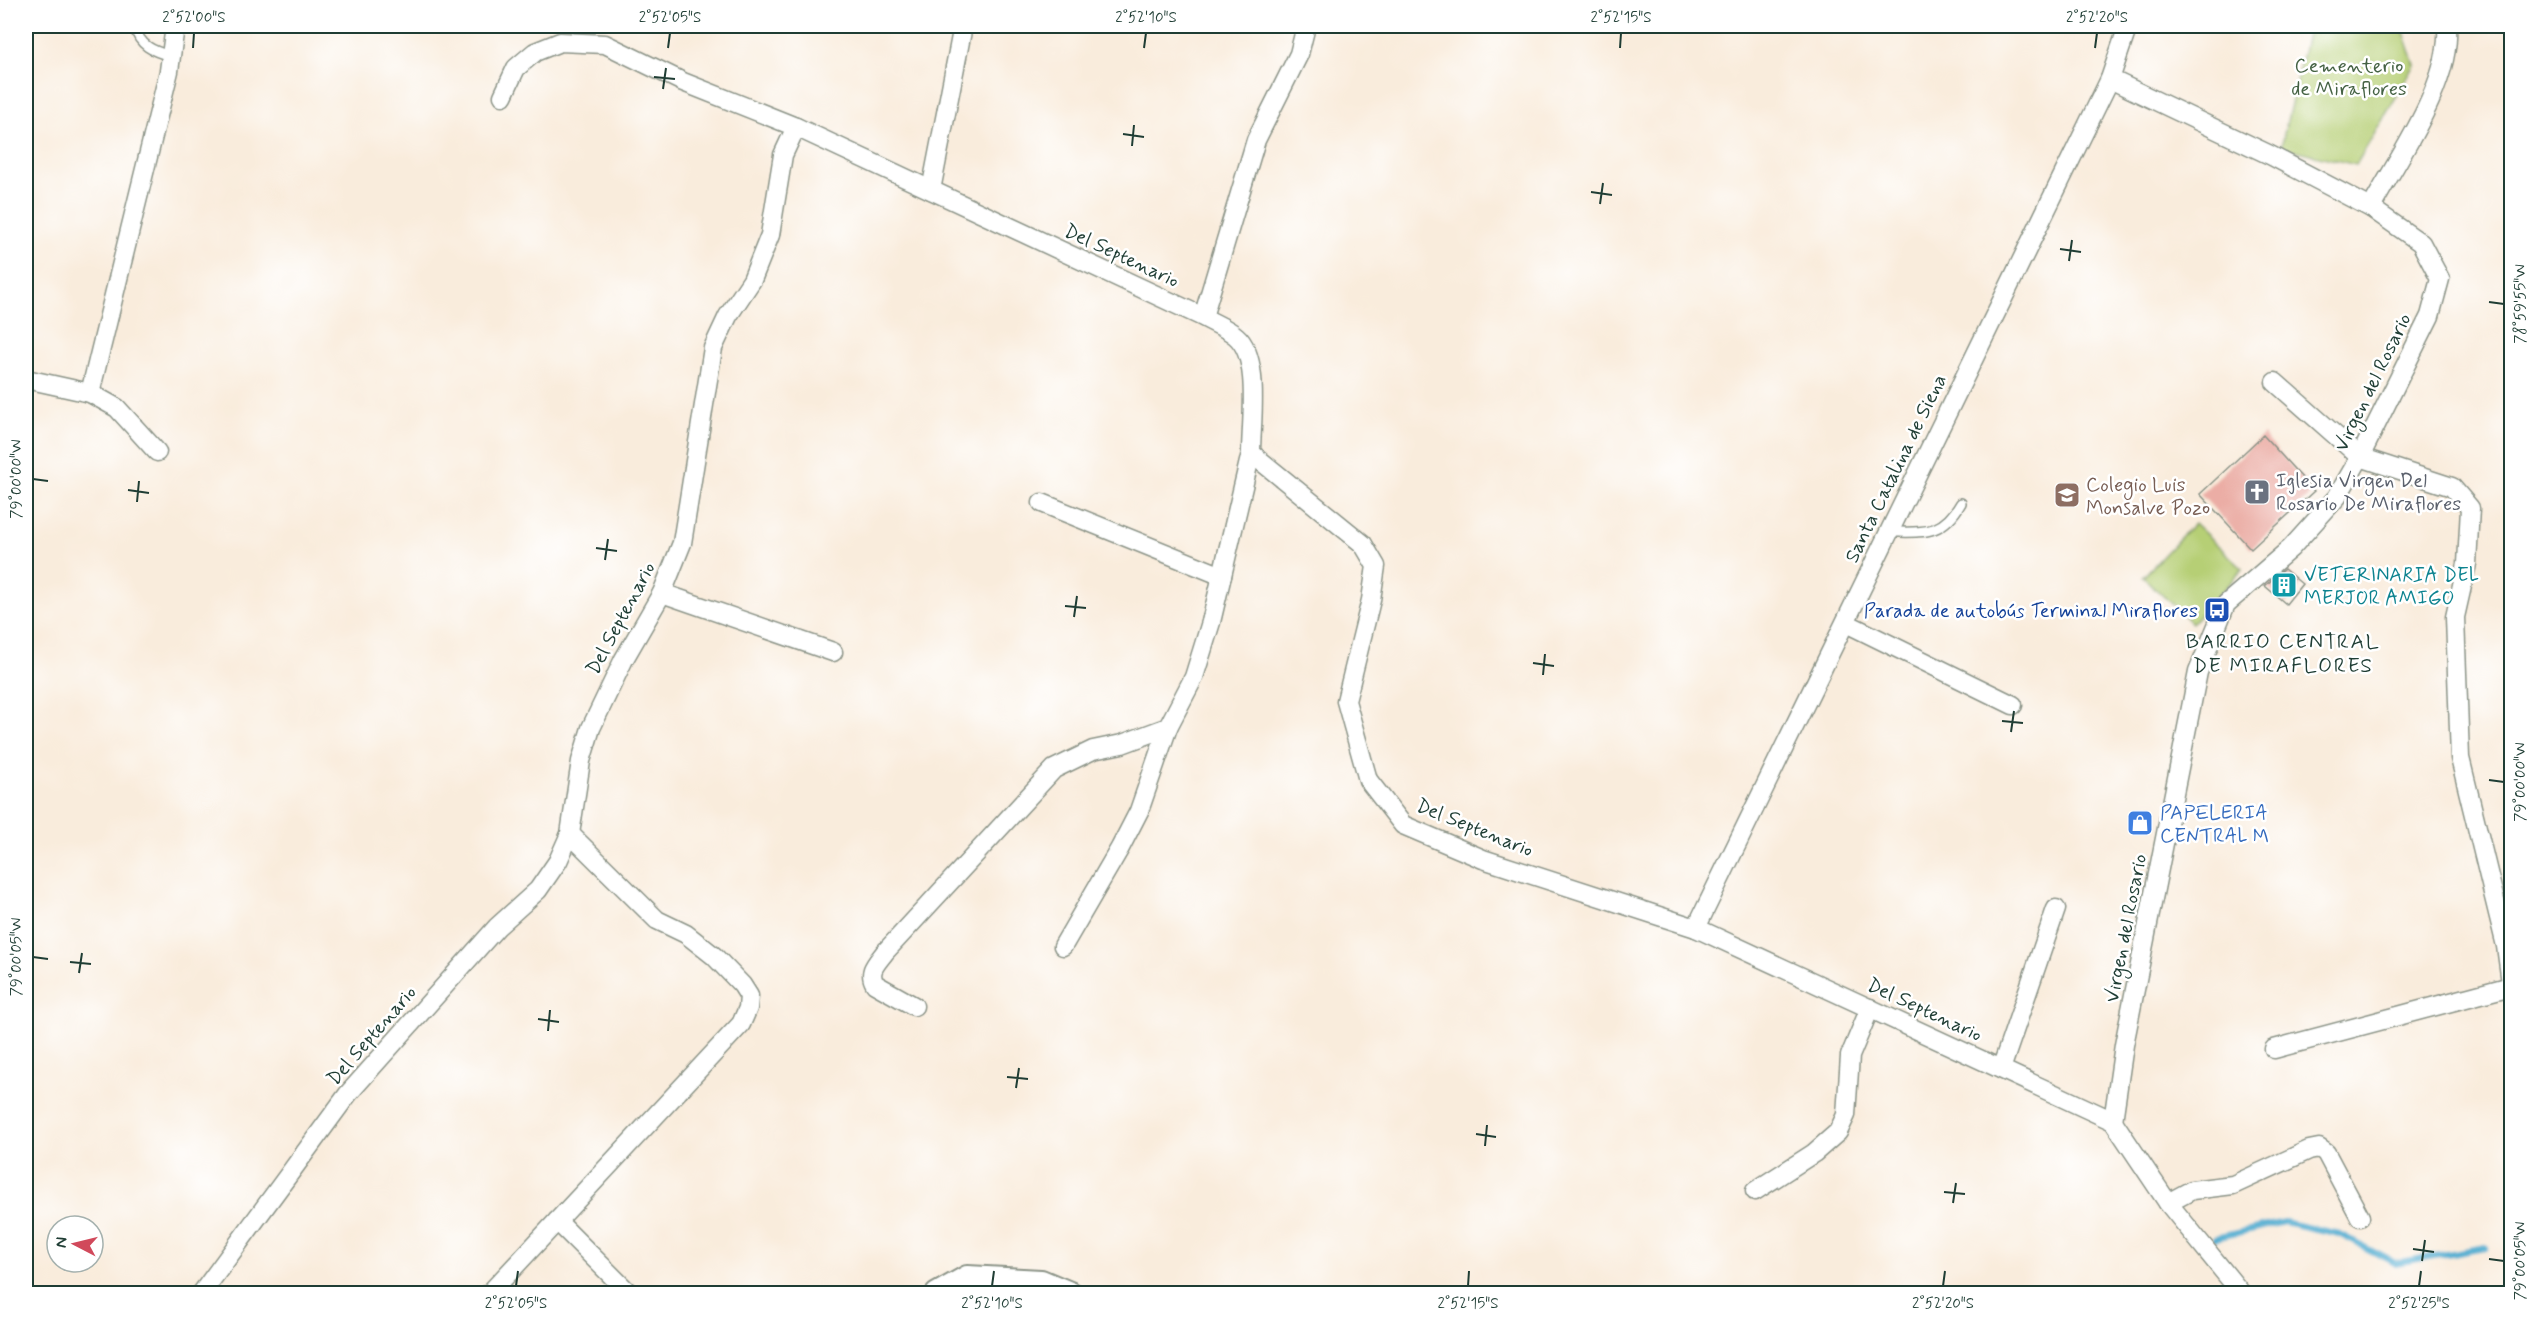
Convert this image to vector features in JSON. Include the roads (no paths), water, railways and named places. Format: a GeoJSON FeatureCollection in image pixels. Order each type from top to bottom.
{"type":"FeatureCollection","features":[{"type":"Feature","properties":{"kind":"street"},"geometry":{"type":"LineString","coordinates":[[90,393],[171,56],[175,26]]}},
{"type":"Feature","properties":{"kind":"street"},"geometry":{"type":"LineString","coordinates":[[931,190],[963,26]]}},
{"type":"Feature","properties":{"kind":"street"},"geometry":{"type":"LineString","coordinates":[[1203,317],[1256,140],[1299,54],[1306,26]]}},
{"type":"Feature","properties":{"kind":"street","name":"Santa Catalina de Siena"},"geometry":{"type":"LineString","coordinates":[[1696,928],[2110,79],[2128,26]]}},
{"type":"Feature","properties":{"kind":"street"},"geometry":{"type":"LineString","coordinates":[[2371,208],[2432,96],[2448,46],[2447,26]]}},
{"type":"Feature","properties":{"kind":"street"},"geometry":{"type":"LineString","coordinates":[[503,96],[516,68],[535,51],[560,42],[605,44],[683,82],[796,127]]}},
{"type":"Feature","properties":{"kind":"street","name":"Virgen del Rosario"},"geometry":{"type":"LineString","coordinates":[[2110,79],[2270,155],[2371,208],[2421,243],[2440,279],[2430,316],[2360,458],[2337,497],[2291,548],[2226,604],[2198,672],[2124,1045],[2113,1121]]}},
{"type":"Feature","properties":{"kind":"street","name":"Del Septenario"},"geometry":{"type":"LineString","coordinates":[[201,1293],[348,1094],[497,927],[538,890],[558,861],[570,834],[581,761],[591,728],[624,659],[662,593],[682,543],[713,348],[728,316],[752,280],[770,235],[783,155],[796,127],[1203,317],[1236,335],[1249,352],[1252,378],[1251,453],[1363,544],[1376,566],[1371,600],[1346,701],[1368,780],[1403,825],[1482,859],[1696,928],[2113,1121]]}},
{"type":"Feature","properties":{"kind":"street"},"geometry":{"type":"LineString","coordinates":[[26,379],[90,393],[117,408],[157,452]]}},
{"type":"Feature","properties":{"kind":"street"},"geometry":{"type":"LineString","coordinates":[[2275,382],[2360,458],[2452,487],[2470,508],[2467,564],[2455,617],[2460,758],[2506,946],[2511,990]]}},
{"type":"Feature","properties":{"kind":"street"},"geometry":{"type":"LineString","coordinates":[[1063,946],[1120,848],[1138,811],[1168,727],[1194,676],[1222,576],[1251,453]]}},
{"type":"Feature","properties":{"kind":"street"},"geometry":{"type":"LineString","coordinates":[[1042,503],[1222,576]]}},
{"type":"Feature","properties":{"kind":"street"},"geometry":{"type":"LineString","coordinates":[[662,593],[833,652]]}},
{"type":"Feature","properties":{"kind":"street"},"geometry":{"type":"LineString","coordinates":[[1845,622],[2013,705]]}},
{"type":"Feature","properties":{"kind":"street"},"geometry":{"type":"LineString","coordinates":[[915,1006],[875,984],[871,977],[872,971],[885,952],[1053,769],[1093,750],[1122,744],[1168,727]]}},
{"type":"Feature","properties":{"kind":"street"},"geometry":{"type":"LineString","coordinates":[[489,1293],[741,1024],[748,1008],[749,996],[742,985],[714,956],[686,934],[657,920],[570,834]]}},
{"type":"Feature","properties":{"kind":"street"},"geometry":{"type":"LineString","coordinates":[[2001,1069],[2056,909]]}},
{"type":"Feature","properties":{"kind":"street"},"geometry":{"type":"LineString","coordinates":[[2274,1049],[2511,986]]}},
{"type":"Feature","properties":{"kind":"street"},"geometry":{"type":"LineString","coordinates":[[1755,1191],[1814,1153],[1838,1132],[1846,1115],[1850,1056],[1870,1008]]}},
{"type":"Feature","properties":{"kind":"street"},"geometry":{"type":"LineString","coordinates":[[2113,1121],[2168,1203],[2242,1293]]}},
{"type":"Feature","properties":{"kind":"street"},"geometry":{"type":"LineString","coordinates":[[2168,1203],[2192,1190],[2233,1185],[2308,1150],[2319,1148],[2326,1153],[2360,1217]]}},
{"type":"Feature","properties":{"kind":"street"},"geometry":{"type":"LineString","coordinates":[[557,1221],[630,1293]]}},
{"type":"Feature","properties":{"kind":"street"},"geometry":{"type":"LineString","coordinates":[[937,1293],[968,1277],[1041,1281],[1072,1293]]}},
{"type":"Feature","properties":{"kind":"lane"},"geometry":{"type":"LineString","coordinates":[[134,26],[137,35],[149,50],[171,56]]}},
{"type":"Feature","properties":{"kind":"lane"},"geometry":{"type":"LineString","coordinates":[[1889,532],[1936,530],[1955,514],[1961,503]]}},
{"type":"Feature","properties":{"kind":"waterway"},"geometry":{"type":"LineString","coordinates":[[2215,1238],[2284,1222],[2339,1234],[2395,1263],[2486,1247]]}},
{"type":"Feature","properties":{"kind":"place","name":"Iglesia Virgen Del Rosario De Miraflores"},"geometry":{"type":"Point","coordinates":[2257,492]}},
{"type":"Feature","properties":{"kind":"place","name":"Colegio Luis Monsalve Pozo"},"geometry":{"type":"Point","coordinates":[2067,495]}},
{"type":"Feature","properties":{"kind":"place","name":"VETERINARIA DEL MERJOR AMIGO"},"geometry":{"type":"Point","coordinates":[2284,585]}},
{"type":"Feature","properties":{"kind":"place","name":"Parada de autobús Terminal Miraflores"},"geometry":{"type":"Point","coordinates":[2217,610]}},
{"type":"Feature","properties":{"kind":"place","name":"PAPELERIA CENTRAL M"},"geometry":{"type":"Point","coordinates":[2140,823]}},
{"type":"Feature","properties":{"kind":"district","name":"BARRIO CENTRAL DE MIRAFLORES"},"geometry":{"type":"Point","coordinates":[2283,653]}},
{"type":"Feature","properties":{"kind":"park label","name":"Cementerio de Miraflores"},"geometry":{"type":"Point","coordinates":[2349,76]}}]}
